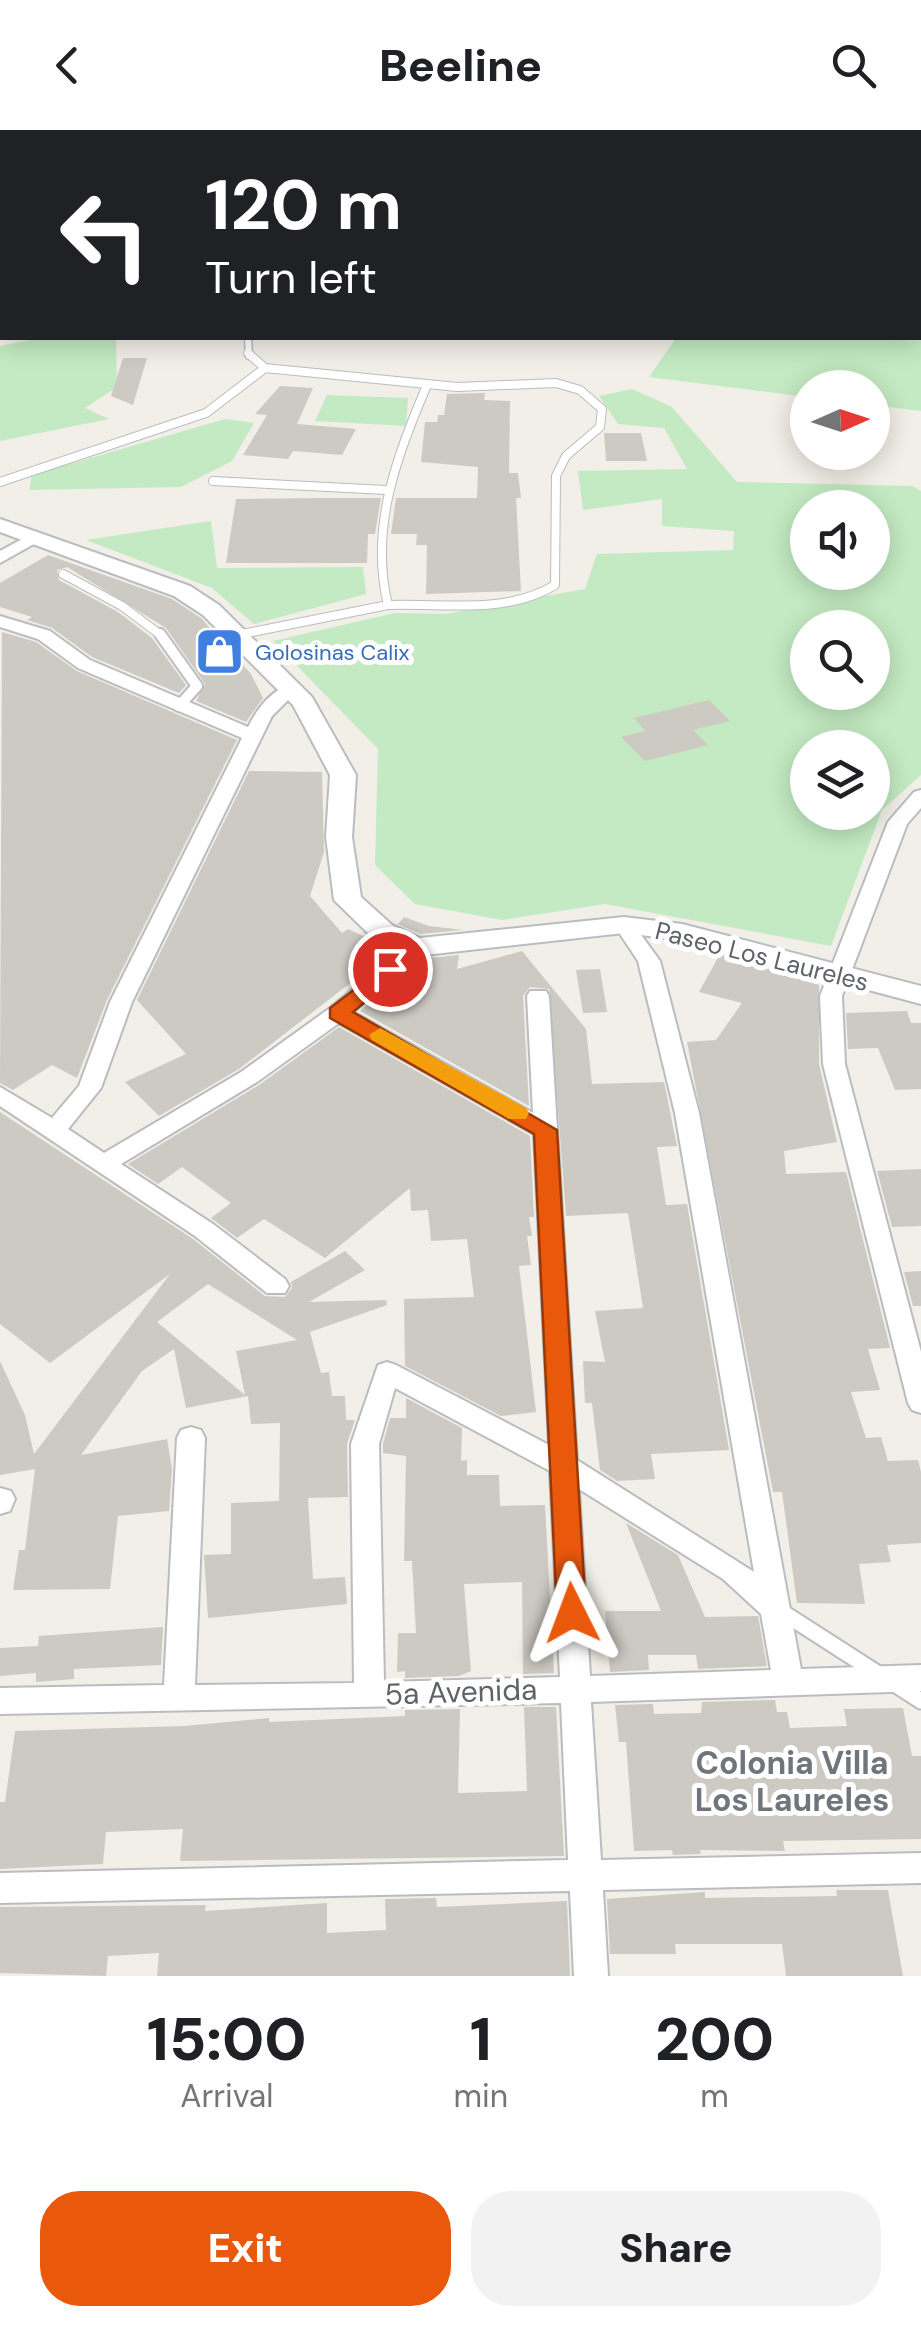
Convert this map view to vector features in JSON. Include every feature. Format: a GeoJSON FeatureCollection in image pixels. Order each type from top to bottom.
{"type":"FeatureCollection","features":[{"type":"Feature","properties":{"kind":"street"},"geometry":{"type":"LineString","coordinates":[[0,525],[182,591],[211,610],[237,635],[290,689],[319,727],[343,775],[339,837],[348,900],[382,931],[416,947],[338,1013],[249,1077],[103,1164]]}},
{"type":"Feature","properties":{"kind":"street"},"geometry":{"type":"LineString","coordinates":[[0,558],[35,538]]}},
{"type":"Feature","properties":{"kind":"street"},"geometry":{"type":"LineString","coordinates":[[0,621],[44,635],[84,664],[255,737]]}},
{"type":"Feature","properties":{"kind":"street"},"geometry":{"type":"LineString","coordinates":[[54,1132],[90,1088],[122,1002],[165,908],[264,713],[290,689]]}},
{"type":"Feature","properties":{"kind":"street"},"geometry":{"type":"LineString","coordinates":[[921,796],[898,822],[872,881],[831,996],[834,1064],[921,1403]]}},
{"type":"Feature","properties":{"kind":"street"},"geometry":{"type":"LineString","coordinates":[[624,925],[649,961],[670,1038],[788,1681]]}},
{"type":"Feature","properties":{"kind":"street","name":"Paseo Los Laureles"},"geometry":{"type":"LineString","coordinates":[[416,947],[624,925],[682,932],[921,995]]}},
{"type":"Feature","properties":{"kind":"street"},"geometry":{"type":"LineString","coordinates":[[538,996],[591,1976]]}},
{"type":"Feature","properties":{"kind":"street"},"geometry":{"type":"LineString","coordinates":[[338,1013],[546,1130]]}},
{"type":"Feature","properties":{"kind":"street"},"geometry":{"type":"LineString","coordinates":[[0,1096],[204,1230],[276,1286]]}},
{"type":"Feature","properties":{"kind":"street"},"geometry":{"type":"LineString","coordinates":[[369,1696],[366,1444],[386,1372],[564,1465],[733,1571],[775,1608]]}},
{"type":"Feature","properties":{"kind":"street"},"geometry":{"type":"LineString","coordinates":[[178,1697],[192,1438]]}},
{"type":"Feature","properties":{"kind":"street","name":"5a Avenida"},"geometry":{"type":"LineString","coordinates":[[0,1700],[369,1696],[921,1678]]}},
{"type":"Feature","properties":{"kind":"street"},"geometry":{"type":"LineString","coordinates":[[0,1888],[921,1868]]}},
{"type":"Feature","properties":{"kind":"lane"},"geometry":{"type":"LineString","coordinates":[[237,635],[388,605],[518,601],[543,595],[555,585],[556,476],[566,456],[600,427],[602,409],[570,385],[427,384],[264,368],[248,355],[248,340]]}},
{"type":"Feature","properties":{"kind":"lane"},"geometry":{"type":"LineString","coordinates":[[0,482],[206,414],[264,368]]}},
{"type":"Feature","properties":{"kind":"lane"},"geometry":{"type":"LineString","coordinates":[[388,605],[382,588],[386,490],[427,384]]}},
{"type":"Feature","properties":{"kind":"lane"},"geometry":{"type":"LineString","coordinates":[[213,481],[386,490]]}},
{"type":"Feature","properties":{"kind":"lane"},"geometry":{"type":"LineString","coordinates":[[63,574],[117,601],[160,632],[191,670],[198,686],[179,706]]}},
{"type":"Feature","properties":{"kind":"lane"},"geometry":{"type":"LineString","coordinates":[[775,1608],[921,1702]]}},
{"type":"Feature","properties":{"kind":"green space"},"geometry":{"type":"Polygon","coordinates":[[[30,340],[116,340],[117,387],[85,408],[109,419],[0,441],[0,346],[30,340]]]}},
{"type":"Feature","properties":{"kind":"green space"},"geometry":{"type":"Polygon","coordinates":[[[675,340],[921,340],[921,411],[890,407],[890,370],[790,370],[790,395],[649,377],[675,340]]]}},
{"type":"Feature","properties":{"kind":"green space"},"geometry":{"type":"Polygon","coordinates":[[[632,389],[672,407],[737,482],[912,486],[921,491],[921,775],[890,803],[890,730],[790,730],[790,830],[874,830],[831,946],[605,904],[502,920],[415,904],[375,865],[378,749],[273,641],[395,613],[446,614],[585,589],[597,554],[733,550],[734,531],[662,526],[662,499],[583,510],[578,471],[687,469],[664,428],[618,424],[599,396],[632,389]]]}},
{"type":"Feature","properties":{"kind":"green space"},"geometry":{"type":"Polygon","coordinates":[[[327,395],[408,398],[406,426],[315,421],[327,395]]]}},
{"type":"Feature","properties":{"kind":"green space"},"geometry":{"type":"Polygon","coordinates":[[[225,419],[254,423],[232,461],[181,487],[29,490],[32,475],[225,419]]]}},
{"type":"Feature","properties":{"kind":"green space"},"geometry":{"type":"Polygon","coordinates":[[[211,521],[217,568],[363,567],[366,594],[254,624],[212,588],[86,540],[211,521]]]}},
{"type":"Feature","properties":{"kind":"building"},"geometry":{"type":"Polygon","coordinates":[[[123,358],[147,358],[133,405],[111,396],[123,358]]]}},
{"type":"Feature","properties":{"kind":"building"},"geometry":{"type":"Polygon","coordinates":[[[280,386],[313,388],[297,424],[356,429],[342,455],[293,451],[288,459],[243,455],[267,415],[255,414],[280,386]]]}},
{"type":"Feature","properties":{"kind":"building"},"geometry":{"type":"Polygon","coordinates":[[[485,393],[484,400],[510,401],[509,473],[518,473],[521,498],[516,498],[521,591],[426,594],[427,545],[416,545],[417,534],[391,534],[396,498],[477,498],[478,467],[421,462],[425,422],[437,422],[438,415],[444,415],[447,394],[485,393]]]}},
{"type":"Feature","properties":{"kind":"building"},"geometry":{"type":"Polygon","coordinates":[[[604,433],[641,433],[647,461],[606,461],[604,433]]]}},
{"type":"Feature","properties":{"kind":"building"},"geometry":{"type":"Polygon","coordinates":[[[381,498],[375,534],[368,534],[367,563],[226,563],[236,499],[381,498]]]}},
{"type":"Feature","properties":{"kind":"building"},"geometry":{"type":"Polygon","coordinates":[[[48,555],[172,599],[201,618],[251,674],[263,698],[246,722],[196,701],[205,684],[166,628],[67,567],[57,570],[59,580],[118,612],[152,638],[186,685],[179,693],[92,657],[52,628],[27,620],[32,617],[0,607],[0,583],[48,555]]]}},
{"type":"Feature","properties":{"kind":"building"},"geometry":{"type":"Polygon","coordinates":[[[2,632],[36,642],[77,671],[237,740],[107,1000],[77,1078],[52,1065],[13,1090],[0,1083],[2,632]]]}},
{"type":"Feature","properties":{"kind":"building"},"geometry":{"type":"Polygon","coordinates":[[[709,700],[730,721],[693,730],[708,745],[645,761],[621,737],[645,731],[634,718],[709,700]]]}},
{"type":"Feature","properties":{"kind":"building"},"geometry":{"type":"Polygon","coordinates":[[[249,771],[322,772],[324,852],[310,896],[342,933],[348,929],[393,950],[239,1069],[159,1116],[125,1082],[186,1054],[137,1000],[249,771]]]}},
{"type":"Feature","properties":{"kind":"building"},"geometry":{"type":"Polygon","coordinates":[[[404,917],[429,926],[463,930],[421,934],[398,924],[404,917]]]}},
{"type":"Feature","properties":{"kind":"building"},"geometry":{"type":"Polygon","coordinates":[[[522,951],[586,1029],[592,1084],[664,1082],[677,1146],[657,1147],[666,1205],[687,1204],[729,1450],[651,1454],[655,1479],[617,1481],[600,1470],[592,1403],[585,1403],[583,1361],[605,1362],[595,1311],[643,1308],[628,1213],[566,1216],[549,989],[530,987],[523,996],[529,1106],[360,1011],[420,959],[459,955],[457,969],[522,951]]]}},
{"type":"Feature","properties":{"kind":"building"},"geometry":{"type":"Polygon","coordinates":[[[720,954],[819,985],[819,1064],[837,1142],[784,1151],[786,1174],[846,1172],[890,1348],[868,1349],[880,1390],[851,1392],[866,1438],[881,1437],[888,1461],[918,1460],[921,1472],[921,1543],[887,1545],[891,1562],[859,1564],[865,1604],[797,1603],[782,1492],[773,1492],[687,1042],[716,1040],[742,1003],[699,992],[720,954]]]}},
{"type":"Feature","properties":{"kind":"building"},"geometry":{"type":"Polygon","coordinates":[[[600,969],[607,1012],[583,1013],[576,970],[600,969]]]}},
{"type":"Feature","properties":{"kind":"building"},"geometry":{"type":"Polygon","coordinates":[[[907,1011],[911,1023],[921,1023],[921,1089],[895,1090],[878,1048],[848,1049],[846,1013],[907,1011]]]}},
{"type":"Feature","properties":{"kind":"building"},"geometry":{"type":"Polygon","coordinates":[[[339,1027],[530,1136],[534,1217],[529,1217],[532,1236],[527,1236],[531,1265],[519,1266],[536,1412],[501,1416],[405,1366],[404,1299],[474,1297],[467,1239],[431,1241],[428,1210],[411,1211],[410,1188],[325,1258],[264,1219],[237,1238],[211,1218],[231,1203],[182,1167],[158,1184],[128,1164],[259,1085],[339,1027]]]}},
{"type":"Feature","properties":{"kind":"building"},"geometry":{"type":"Polygon","coordinates":[[[0,1112],[193,1239],[265,1296],[285,1297],[292,1288],[291,1282],[345,1251],[365,1270],[309,1302],[386,1300],[387,1305],[310,1332],[321,1373],[329,1372],[332,1396],[345,1396],[346,1420],[355,1420],[347,1444],[348,1497],[308,1498],[313,1579],[345,1577],[347,1604],[208,1618],[204,1555],[231,1554],[231,1503],[279,1501],[280,1423],[251,1424],[248,1396],[186,1408],[174,1349],[142,1371],[81,1455],[167,1439],[172,1469],[169,1511],[118,1516],[110,1589],[13,1590],[19,1550],[25,1550],[35,1469],[0,1475],[0,1361],[25,1415],[34,1454],[170,1274],[50,1363],[0,1324],[0,1112]],[[208,1284],[157,1322],[245,1395],[236,1351],[297,1340],[208,1284]]]}},
{"type":"Feature","properties":{"kind":"building"},"geometry":{"type":"Polygon","coordinates":[[[921,1169],[921,1226],[892,1227],[877,1171],[921,1169]]]}},
{"type":"Feature","properties":{"kind":"building"},"geometry":{"type":"Polygon","coordinates":[[[921,1271],[921,1306],[913,1306],[904,1272],[921,1271]]]}},
{"type":"Feature","properties":{"kind":"building"},"geometry":{"type":"Polygon","coordinates":[[[406,1398],[462,1428],[461,1461],[467,1460],[467,1475],[499,1475],[500,1506],[545,1505],[554,1673],[523,1674],[522,1582],[464,1584],[471,1671],[459,1676],[405,1678],[405,1671],[397,1672],[398,1633],[416,1633],[412,1561],[404,1561],[406,1456],[383,1453],[383,1444],[390,1418],[406,1418],[406,1398]]]}},
{"type":"Feature","properties":{"kind":"building"},"geometry":{"type":"Polygon","coordinates":[[[626,1523],[678,1555],[705,1617],[758,1616],[767,1666],[698,1669],[696,1655],[648,1655],[649,1670],[610,1672],[605,1611],[661,1611],[626,1523]]]}},
{"type":"Feature","properties":{"kind":"building"},"geometry":{"type":"Polygon","coordinates":[[[163,1627],[161,1665],[74,1669],[74,1679],[36,1682],[36,1673],[0,1676],[0,1648],[38,1646],[39,1636],[163,1627]]]}},
{"type":"Feature","properties":{"kind":"building"},"geometry":{"type":"Polygon","coordinates":[[[775,1700],[777,1712],[787,1712],[790,1728],[847,1726],[844,1709],[903,1708],[912,1756],[921,1756],[921,1839],[783,1841],[785,1851],[700,1850],[701,1854],[673,1855],[672,1850],[634,1851],[626,1742],[619,1742],[615,1705],[653,1704],[654,1714],[701,1713],[702,1702],[775,1700]]]}},
{"type":"Feature","properties":{"kind":"building"},"geometry":{"type":"Polygon","coordinates":[[[524,1707],[556,1707],[564,1856],[180,1861],[183,1829],[106,1832],[103,1864],[0,1869],[0,1802],[5,1802],[15,1731],[185,1726],[269,1718],[269,1722],[405,1716],[405,1710],[460,1709],[458,1793],[527,1791],[524,1707]]]}},
{"type":"Feature","properties":{"kind":"building"},"geometry":{"type":"Polygon","coordinates":[[[836,1890],[888,1890],[903,1976],[786,1976],[782,1944],[675,1944],[676,1954],[610,1954],[607,1899],[705,1892],[705,1898],[837,1896],[836,1890]]]}},
{"type":"Feature","properties":{"kind":"building"},"geometry":{"type":"Polygon","coordinates":[[[436,1898],[437,1907],[567,1901],[570,1976],[157,1976],[159,1953],[108,1956],[106,1976],[0,1973],[0,1907],[206,1905],[205,1911],[327,1903],[327,1933],[386,1930],[385,1899],[436,1898]]]}},
{"type":"Feature","properties":{"kind":"slow traffic"},"geometry":{"type":"LineString","coordinates":[[380,1035],[517,1113]]}},
{"type":"Feature","properties":{"kind":"place","name":"Golosinas Calix"},"geometry":{"type":"Point","coordinates":[220,652]}},
{"type":"Feature","properties":{"kind":"district","name":"Colonia Villa Los Laureles"},"geometry":{"type":"Point","coordinates":[792,1782]}},
{"type":"Feature","properties":{"kind":"route"},"geometry":{"type":"LineString","coordinates":[[390,969],[338,1013],[546,1130],[572,1613]]}}]}
